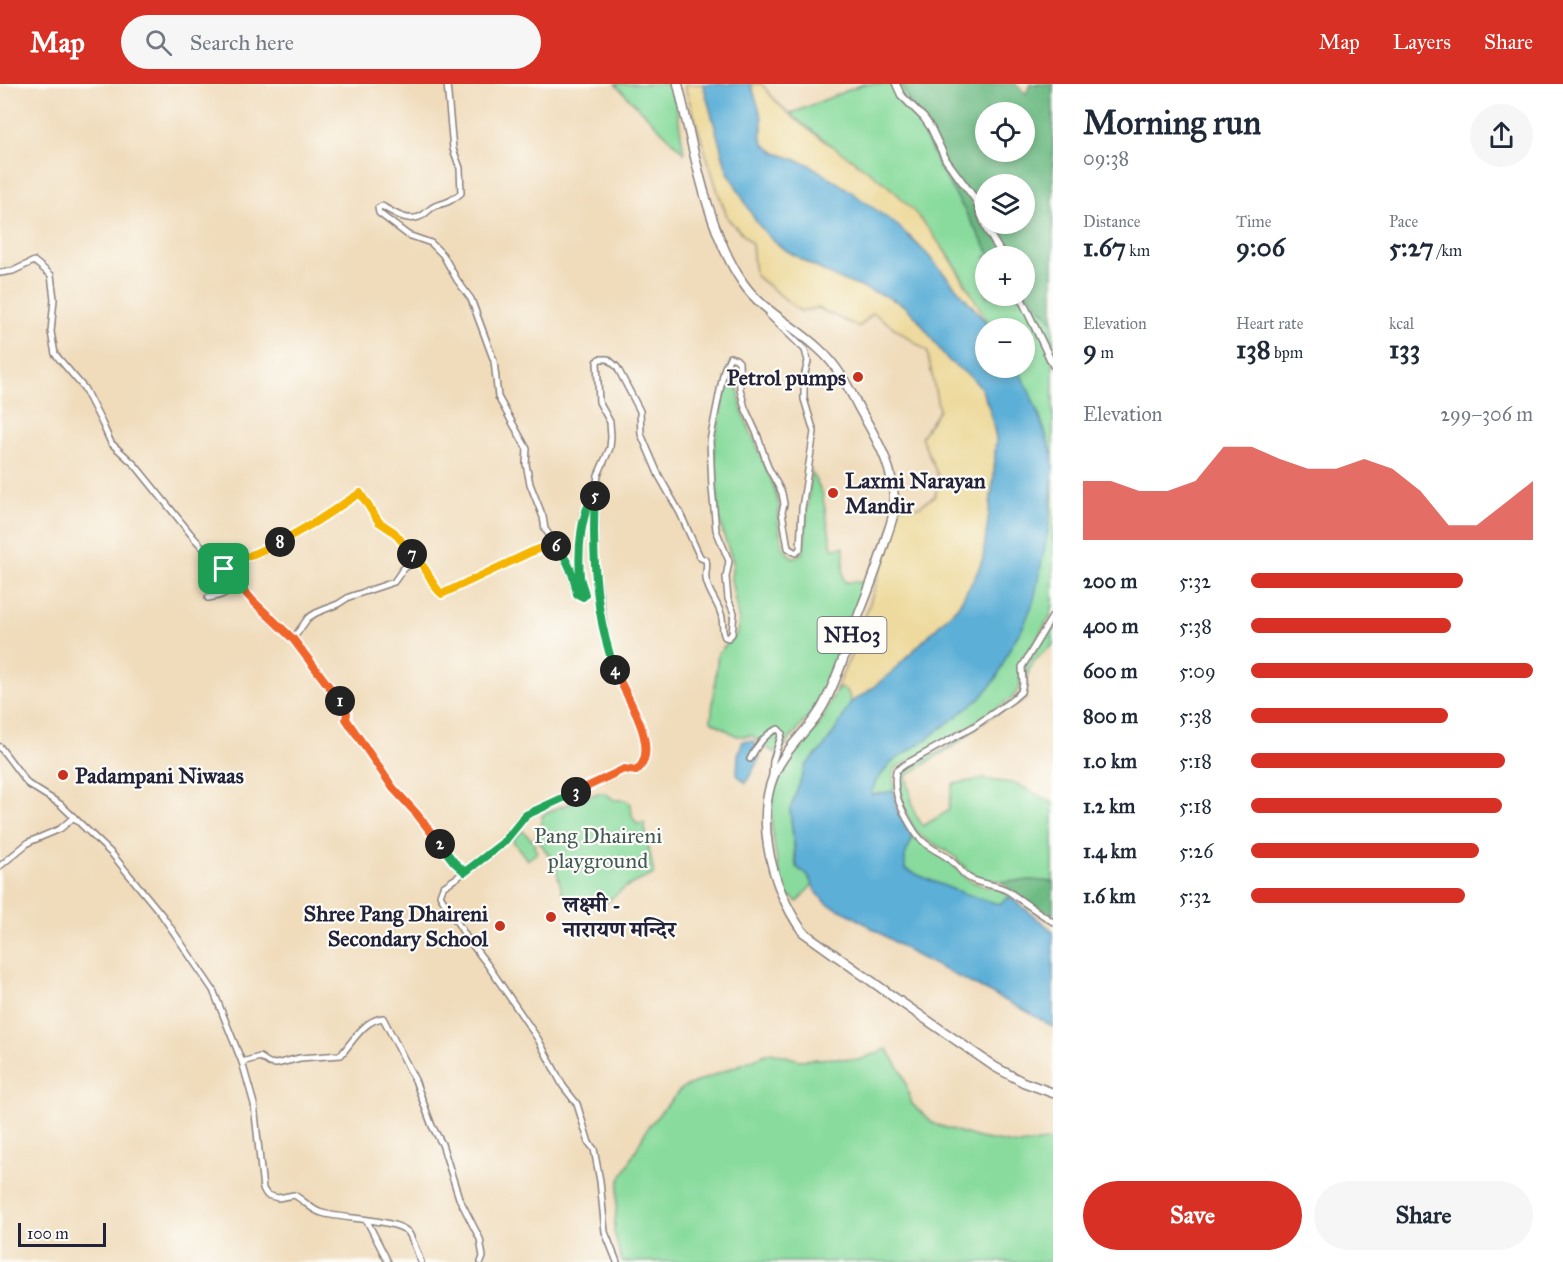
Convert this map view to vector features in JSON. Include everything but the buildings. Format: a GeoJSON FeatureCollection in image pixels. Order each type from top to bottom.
{"type":"FeatureCollection","features":[{"type":"Feature","properties":{"kind":"highway","name":"NH03"},"geometry":{"type":"LineString","coordinates":[[678,84],[710,211],[724,250],[743,284],[771,312],[832,361],[885,453],[893,481],[894,513],[878,568],[853,630],[841,668],[823,706],[782,758],[770,785],[766,804],[766,826],[777,887],[803,932],[995,1067],[1023,1082],[1053,1093]]}},
{"type":"Feature","properties":{"kind":"street"},"geometry":{"type":"LineString","coordinates":[[447,84],[453,149],[460,168],[461,193],[450,202],[435,206],[416,218],[406,218],[382,206],[378,208],[379,213],[408,235],[431,243],[443,255],[471,299],[495,361],[498,397],[527,449],[526,464],[530,484],[543,517],[545,529],[568,566],[577,594],[583,597],[584,588],[580,577],[584,515],[596,491]]}},
{"type":"Feature","properties":{"kind":"street"},"geometry":{"type":"LineString","coordinates":[[896,84],[901,95],[931,128],[946,160],[975,199],[987,230],[997,246]]}},
{"type":"Feature","properties":{"kind":"street"},"geometry":{"type":"LineString","coordinates":[[0,273],[18,269],[34,261],[51,275],[54,299],[51,332],[55,354],[84,388],[111,443],[135,465],[194,538],[293,639],[345,707],[346,719],[371,758],[454,862],[465,872]]}},
{"type":"Feature","properties":{"kind":"street"},"geometry":{"type":"LineString","coordinates":[[1025,306],[1053,364]]}},
{"type":"Feature","properties":{"kind":"street"},"geometry":{"type":"LineString","coordinates":[[617,1262],[605,1232],[594,1149],[589,1143],[577,1104],[563,1086],[538,1039],[467,938],[440,895],[443,887],[504,842],[526,815],[624,769],[636,771],[642,766],[646,756],[640,725],[608,651],[595,564],[598,475],[610,448],[611,437],[609,422],[599,402],[597,362],[599,358],[612,361],[617,367],[640,411],[641,434],[659,476],[680,513],[699,555],[706,560],[708,588],[721,614],[723,635],[728,638],[734,631],[734,619],[728,599],[726,577],[729,561],[716,530],[710,441],[724,370],[730,357],[739,362],[740,389],[745,408],[768,467],[782,493],[784,504],[782,512],[788,548],[796,552],[800,549],[802,508],[814,432],[804,399],[804,377],[808,357],[805,350],[769,315],[771,312]]}},
{"type":"Feature","properties":{"kind":"street"},"geometry":{"type":"LineString","coordinates":[[224,569],[238,557],[249,556],[279,543],[360,493],[379,522],[394,532],[407,546],[416,561],[424,567],[435,588],[442,594],[531,552],[550,545],[557,546]]}},
{"type":"Feature","properties":{"kind":"street"},"geometry":{"type":"LineString","coordinates":[[293,639],[308,618],[349,597],[394,582],[403,570],[416,561]]}},
{"type":"Feature","properties":{"kind":"street"},"geometry":{"type":"LineString","coordinates":[[208,597],[218,596],[242,587]]}},
{"type":"Feature","properties":{"kind":"street"},"geometry":{"type":"LineString","coordinates":[[1053,615],[1022,667],[1021,692],[973,727],[904,765],[896,771],[895,779],[901,811],[913,832],[926,844],[952,861],[968,878],[998,887],[1053,922]]}},
{"type":"Feature","properties":{"kind":"street"},"geometry":{"type":"LineString","coordinates":[[750,759],[772,731],[778,729],[782,733],[773,761],[770,785]]}},
{"type":"Feature","properties":{"kind":"street"},"geometry":{"type":"LineString","coordinates":[[0,747],[28,784],[60,804],[112,854],[172,930],[213,990],[242,1062],[254,1104],[263,1189],[267,1195],[278,1198],[294,1196],[320,1213],[367,1221],[381,1221],[408,1233],[421,1262]]}},
{"type":"Feature","properties":{"kind":"street"},"geometry":{"type":"LineString","coordinates":[[0,866],[29,842],[60,829],[74,817]]}},
{"type":"Feature","properties":{"kind":"street"},"geometry":{"type":"LineString","coordinates":[[242,1062],[260,1057],[269,1064],[300,1058],[335,1057],[341,1055],[367,1025],[383,1018],[442,1144],[459,1198],[480,1239],[483,1257],[481,1262]]}},
{"type":"Feature","properties":{"kind":"street"},"geometry":{"type":"LineString","coordinates":[[367,1221],[388,1262]]}},
{"type":"Feature","properties":{"kind":"green space"},"geometry":{"type":"Polygon","coordinates":[[[615,84],[673,84],[684,153],[615,84]]]}},
{"type":"Feature","properties":{"kind":"green space"},"geometry":{"type":"Polygon","coordinates":[[[863,84],[901,84],[940,168],[975,228],[975,234],[978,234],[985,246],[975,246],[975,300],[951,258],[898,195],[790,114],[863,84]]]}},
{"type":"Feature","properties":{"kind":"green space"},"geometry":{"type":"Polygon","coordinates":[[[901,84],[1016,84],[1026,94],[1030,84],[1053,84],[1053,321],[1035,302],[1035,246],[985,246],[978,234],[1035,234],[1035,174],[975,174],[975,228],[940,168],[901,84]]]}},
{"type":"Feature","properties":{"kind":"green space"},"geometry":{"type":"Polygon","coordinates":[[[1035,302],[1053,321],[1053,469],[1045,430],[1022,378],[1035,378],[1035,318],[985,318],[978,306],[1035,306],[1035,302]]]}},
{"type":"Feature","properties":{"kind":"green space"},"geometry":{"type":"Polygon","coordinates":[[[731,362],[734,363],[742,411],[774,487],[779,505],[778,522],[783,548],[793,558],[803,553],[811,471],[822,492],[832,548],[844,547],[843,577],[845,582],[869,582],[827,683],[812,712],[778,754],[764,747],[753,736],[737,736],[711,721],[718,653],[736,635],[739,622],[731,579],[733,562],[719,516],[714,445],[731,362]]]}},
{"type":"Feature","properties":{"kind":"green space"},"geometry":{"type":"Polygon","coordinates":[[[1053,478],[1053,605],[1050,617],[1021,663],[1020,687],[1012,698],[966,729],[896,768],[893,774],[894,791],[871,795],[876,781],[891,763],[982,697],[997,677],[1010,648],[1025,623],[1048,531],[1053,478]]]}},
{"type":"Feature","properties":{"kind":"green space"},"geometry":{"type":"Polygon","coordinates":[[[1053,624],[1053,645],[1030,668],[1026,699],[991,717],[1022,692],[1026,677],[1024,667],[1053,624]]]}},
{"type":"Feature","properties":{"kind":"green space"},"geometry":{"type":"Polygon","coordinates":[[[841,687],[848,692],[851,702],[824,747],[806,766],[790,810],[796,867],[808,876],[812,885],[798,902],[784,893],[774,846],[771,814],[776,783],[790,756],[817,728],[834,695],[841,687]]]}},
{"type":"Feature","properties":{"kind":"green space"},"geometry":{"type":"Polygon","coordinates":[[[981,724],[961,741],[906,776],[915,814],[923,826],[948,811],[953,784],[983,779],[1017,784],[1053,803],[1053,882],[1001,881],[979,878],[951,854],[920,835],[910,822],[901,796],[901,771],[946,748],[981,724]]]}},
{"type":"Feature","properties":{"kind":"green space","name":"Pang Dhaireni playground"},"geometry":{"type":"Polygon","coordinates":[[[598,793],[605,793],[614,800],[625,800],[631,804],[632,816],[637,824],[644,823],[654,874],[626,887],[603,905],[574,908],[562,892],[555,864],[536,837],[542,816],[547,812],[598,793]]]}},
{"type":"Feature","properties":{"kind":"green space"},"geometry":{"type":"Polygon","coordinates":[[[523,831],[533,841],[537,853],[527,860],[513,841],[513,838],[523,831]]]}},
{"type":"Feature","properties":{"kind":"green space"},"geometry":{"type":"Polygon","coordinates":[[[913,837],[951,862],[965,878],[980,885],[1000,889],[1010,897],[999,904],[951,889],[905,869],[904,856],[913,837]]]}},
{"type":"Feature","properties":{"kind":"green space"},"geometry":{"type":"Polygon","coordinates":[[[1031,880],[1053,882],[1053,915],[1022,899],[1001,882],[1031,880]]]}},
{"type":"Feature","properties":{"kind":"green space"},"geometry":{"type":"Polygon","coordinates":[[[887,1049],[903,1074],[912,1104],[934,1124],[979,1138],[1019,1145],[1053,1140],[1053,1262],[622,1262],[614,1232],[619,1182],[648,1127],[682,1088],[771,1052],[800,1060],[833,1058],[859,1060],[887,1049]]]}},
{"type":"Feature","properties":{"kind":"sand"},"geometry":{"type":"Polygon","coordinates":[[[684,84],[703,84],[727,170],[755,220],[782,248],[808,263],[837,278],[888,297],[905,306],[918,319],[941,351],[981,388],[990,410],[996,438],[994,475],[983,558],[977,573],[958,606],[892,672],[851,702],[848,692],[841,687],[835,691],[856,644],[878,578],[896,506],[918,507],[935,496],[939,478],[921,437],[939,410],[927,351],[873,313],[859,327],[818,308],[800,311],[755,275],[752,244],[728,219],[684,84]]]}},
{"type":"Feature","properties":{"kind":"sand"},"geometry":{"type":"Polygon","coordinates":[[[751,84],[762,84],[776,101],[809,130],[881,180],[897,194],[937,240],[975,301],[975,306],[978,306],[985,318],[912,238],[808,164],[776,153],[763,144],[761,118],[751,84]]]}},
{"type":"Feature","properties":{"kind":"water"},"geometry":{"type":"Polygon","coordinates":[[[703,84],[751,84],[762,118],[763,143],[776,153],[808,164],[898,226],[927,254],[982,318],[975,318],[975,378],[1022,378],[1030,393],[1052,454],[1053,469],[1048,531],[1034,600],[1025,623],[1010,648],[997,677],[982,697],[891,763],[876,781],[871,795],[894,791],[897,810],[913,837],[905,856],[905,869],[951,889],[999,904],[1010,897],[1053,931],[1053,1027],[915,955],[853,916],[828,904],[818,895],[808,876],[797,867],[790,810],[806,765],[824,747],[851,702],[892,672],[958,606],[977,573],[983,558],[994,475],[996,438],[990,410],[981,388],[972,378],[949,361],[918,319],[905,306],[888,297],[837,278],[782,248],[755,220],[727,170],[703,84]]]}},
{"type":"Feature","properties":{"kind":"water"},"geometry":{"type":"Polygon","coordinates":[[[743,741],[754,741],[760,757],[746,783],[737,775],[738,755],[743,741]]]}},
{"type":"Feature","properties":{"kind":"place","name":"Petrol pumps"},"geometry":{"type":"Point","coordinates":[858,377]}},
{"type":"Feature","properties":{"kind":"place","name":"Laxmi Narayan Mandir"},"geometry":{"type":"Point","coordinates":[833,493]}},
{"type":"Feature","properties":{"kind":"place","name":"Padampani Niwaas"},"geometry":{"type":"Point","coordinates":[63,775]}},
{"type":"Feature","properties":{"kind":"place","name":"लक्ष्मी - नारायण मन्दिर"},"geometry":{"type":"Point","coordinates":[551,917]}},
{"type":"Feature","properties":{"kind":"place","name":"Shree Pang Dhaireni Secondary School"},"geometry":{"type":"Point","coordinates":[500,926]}},
{"type":"Feature","properties":{"kind":"route"},"geometry":{"type":"LineString","coordinates":[[596,491],[595,564],[601,614],[608,651],[640,725],[646,748],[642,766],[633,772],[624,769],[593,782],[526,815],[504,842],[465,872],[454,862],[416,813],[393,788],[346,719],[345,707],[293,639],[285,634],[224,569],[238,557],[249,556],[279,543],[360,493],[379,522],[394,532],[407,546],[416,561],[424,567],[435,588],[442,594],[550,545],[557,546],[564,555],[577,594],[583,597],[584,588],[580,577],[584,515],[596,491]]}}]}
